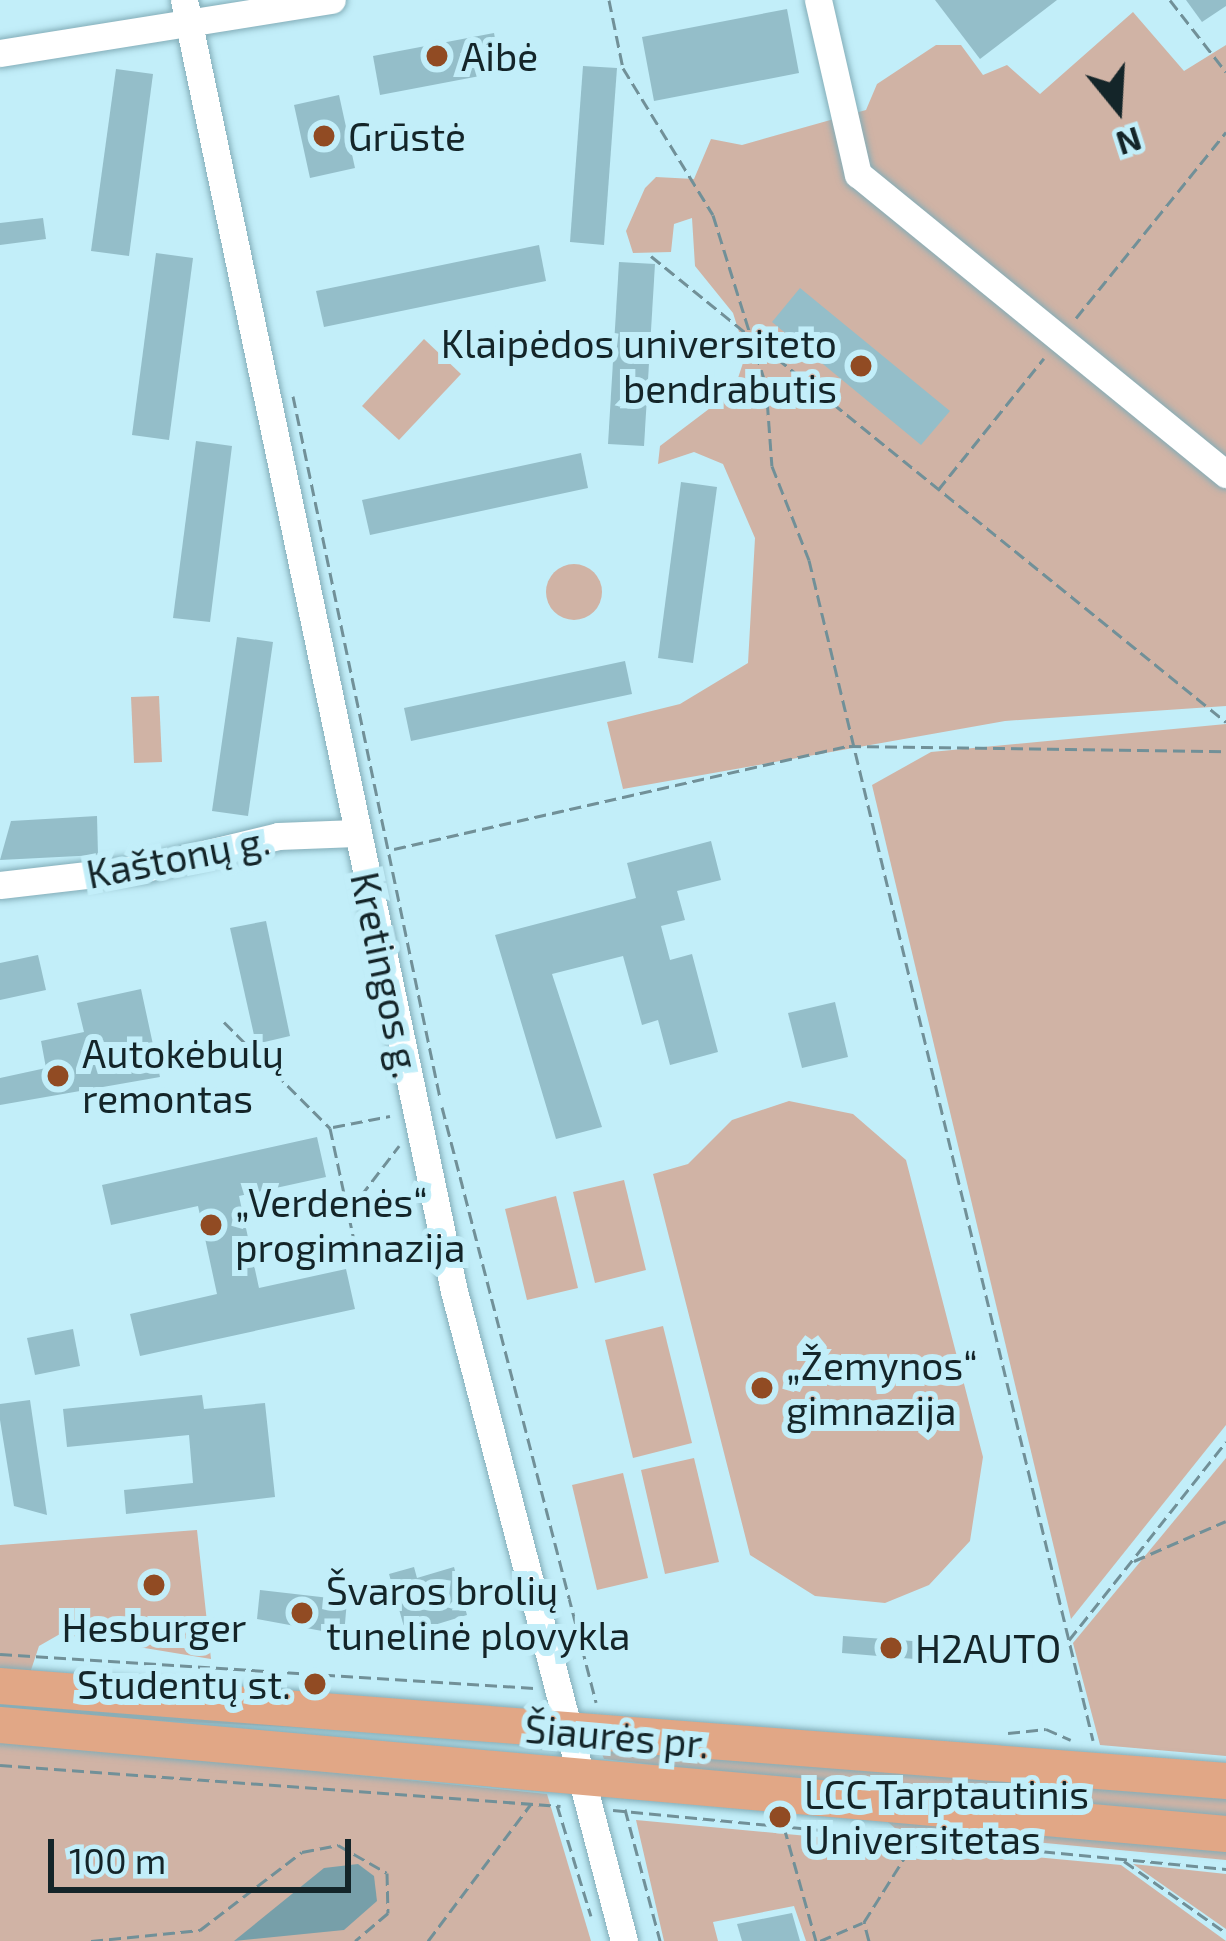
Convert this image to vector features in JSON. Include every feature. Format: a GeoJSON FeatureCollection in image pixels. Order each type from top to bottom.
{"type":"FeatureCollection","features":[{"type":"Feature","properties":{"kind":"main road","name":"Šiaurės pr."},"geometry":{"type":"LineString","coordinates":[[0,1686],[574,1707],[1226,1781]]}},
{"type":"Feature","properties":{"kind":"main road","name":"Šiaurės pr."},"geometry":{"type":"LineString","coordinates":[[0,1725],[574,1797],[1226,1834]]}},
{"type":"Feature","properties":{"kind":"street"},"geometry":{"type":"LineString","coordinates":[[0,53],[187,13],[332,0]]}},
{"type":"Feature","properties":{"kind":"street"},"geometry":{"type":"LineString","coordinates":[[818,0],[858,174],[1226,474]]}},
{"type":"Feature","properties":{"kind":"street","name":"Kretingos g."},"geometry":{"type":"LineString","coordinates":[[187,13],[418,1126],[574,1707],[574,1797],[624,1941]]}},
{"type":"Feature","properties":{"kind":"street","name":"Kaštonų g."},"geometry":{"type":"LineString","coordinates":[[0,885],[146,868],[278,836],[356,833]]}},
{"type":"Feature","properties":{"kind":"path"},"geometry":{"type":"LineString","coordinates":[[609,0],[623,68],[713,215],[753,339],[772,466],[809,560],[849,746],[1095,1748]]}},
{"type":"Feature","properties":{"kind":"path"},"geometry":{"type":"LineString","coordinates":[[1170,0],[1226,72]]}},
{"type":"Feature","properties":{"kind":"path"},"geometry":{"type":"LineString","coordinates":[[938,490],[1226,132]]}},
{"type":"Feature","properties":{"kind":"path"},"geometry":{"type":"LineString","coordinates":[[651,256],[1226,722]]}},
{"type":"Feature","properties":{"kind":"path"},"geometry":{"type":"LineString","coordinates":[[0,1654],[574,1707],[441,1105],[393,849],[289,377]]}},
{"type":"Feature","properties":{"kind":"path"},"geometry":{"type":"LineString","coordinates":[[393,849],[849,746],[1226,751]]}},
{"type":"Feature","properties":{"kind":"path"},"geometry":{"type":"LineString","coordinates":[[224,1022],[331,1128],[354,1240],[425,1256]]}},
{"type":"Feature","properties":{"kind":"path"},"geometry":{"type":"LineString","coordinates":[[349,1211],[418,1126],[441,1105]]}},
{"type":"Feature","properties":{"kind":"path"},"geometry":{"type":"LineString","coordinates":[[331,1128],[390,1116]]}},
{"type":"Feature","properties":{"kind":"path"},"geometry":{"type":"LineString","coordinates":[[1067,1642],[1226,1442]]}},
{"type":"Feature","properties":{"kind":"path"},"geometry":{"type":"LineString","coordinates":[[1130,1562],[1226,1520]]}},
{"type":"Feature","properties":{"kind":"path"},"geometry":{"type":"LineString","coordinates":[[0,1765],[532,1804],[574,1797],[592,1920]]}},
{"type":"Feature","properties":{"kind":"path"},"geometry":{"type":"LineString","coordinates":[[428,1941],[532,1804]]}},
{"type":"Feature","properties":{"kind":"path"},"geometry":{"type":"LineString","coordinates":[[660,1941],[626,1811],[1226,1869]]}},
{"type":"Feature","properties":{"kind":"path"},"geometry":{"type":"LineString","coordinates":[[784,1827],[818,1941],[864,1922],[916,1839]]}},
{"type":"Feature","properties":{"kind":"path"},"geometry":{"type":"LineString","coordinates":[[91,1941],[200,1930],[302,1852],[338,1845],[387,1873],[388,1913],[355,1941]]}},
{"type":"Feature","properties":{"kind":"path"},"geometry":{"type":"LineString","coordinates":[[1121,1859],[1226,1933]]}},
{"type":"Feature","properties":{"kind":"path"},"geometry":{"type":"LineString","coordinates":[[864,1922],[869,1941]]}},
{"type":"Feature","properties":{"kind":"shaded area"},"geometry":{"type":"Polygon","coordinates":[[[1133,12],[1184,71],[1226,45],[1226,706],[1005,721],[623,789],[607,722],[680,704],[748,663],[755,538],[723,464],[694,452],[658,464],[660,446],[734,390],[746,354],[733,313],[695,266],[692,218],[674,224],[671,252],[633,253],[626,231],[645,188],[656,177],[694,179],[711,139],[742,145],[866,110],[877,84],[936,45],[961,45],[983,75],[1007,65],[1040,94],[1133,12]]]}},
{"type":"Feature","properties":{"kind":"shaded area"},"geometry":{"type":"Polygon","coordinates":[[[424,339],[461,374],[399,440],[362,406],[424,339]]]}},
{"type":"Feature","properties":{"kind":"shaded area"},"geometry":{"type":"Polygon","coordinates":[[[574,564],[594,572],[602,592],[594,612],[574,620],[554,612],[546,592],[554,572],[574,564]]]}},
{"type":"Feature","properties":{"kind":"shaded area"},"geometry":{"type":"Polygon","coordinates":[[[159,696],[162,762],[134,763],[131,697],[159,696]]]}},
{"type":"Feature","properties":{"kind":"shaded area"},"geometry":{"type":"Polygon","coordinates":[[[1226,724],[1226,1425],[1071,1619],[872,785],[931,752],[1226,724]]]}},
{"type":"Feature","properties":{"kind":"shaded area"},"geometry":{"type":"Polygon","coordinates":[[[789,1101],[853,1114],[906,1160],[983,1457],[970,1541],[929,1585],[885,1603],[815,1596],[750,1555],[653,1174],[688,1164],[732,1120],[789,1101]]]}},
{"type":"Feature","properties":{"kind":"shaded area"},"geometry":{"type":"Polygon","coordinates":[[[624,1180],[646,1270],[595,1283],[573,1192],[624,1180]]]}},
{"type":"Feature","properties":{"kind":"shaded area"},"geometry":{"type":"Polygon","coordinates":[[[556,1196],[578,1288],[527,1300],[505,1209],[556,1196]]]}},
{"type":"Feature","properties":{"kind":"shaded area"},"geometry":{"type":"Polygon","coordinates":[[[663,1326],[692,1443],[633,1458],[605,1340],[663,1326]]]}},
{"type":"Feature","properties":{"kind":"shaded area"},"geometry":{"type":"Polygon","coordinates":[[[694,1458],[719,1562],[665,1574],[641,1470],[694,1458]]]}},
{"type":"Feature","properties":{"kind":"shaded area"},"geometry":{"type":"Polygon","coordinates":[[[1226,1458],[1226,1756],[1100,1745],[1073,1643],[1226,1458]]]}},
{"type":"Feature","properties":{"kind":"shaded area"},"geometry":{"type":"Polygon","coordinates":[[[623,1473],[648,1578],[597,1590],[572,1485],[623,1473]]]}},
{"type":"Feature","properties":{"kind":"shaded area"},"geometry":{"type":"Polygon","coordinates":[[[197,1530],[211,1659],[60,1634],[39,1646],[29,1676],[0,1672],[0,1545],[197,1530]]]}},
{"type":"Feature","properties":{"kind":"shaded area"},"geometry":{"type":"Polygon","coordinates":[[[0,1699],[373,1731],[0,1713],[0,1699]]]}},
{"type":"Feature","properties":{"kind":"shaded area"},"geometry":{"type":"Polygon","coordinates":[[[0,1739],[547,1794],[591,1941],[0,1941],[0,1739]]]}},
{"type":"Feature","properties":{"kind":"shaded area"},"geometry":{"type":"Polygon","coordinates":[[[600,1749],[1226,1793],[1226,1821],[696,1770],[604,1759],[600,1749]]]}},
{"type":"Feature","properties":{"kind":"shaded area"},"geometry":{"type":"Polygon","coordinates":[[[881,1816],[1226,1848],[1226,1860],[896,1829],[881,1816]]]}},
{"type":"Feature","properties":{"kind":"shaded area"},"geometry":{"type":"Polygon","coordinates":[[[636,1820],[1121,1865],[1226,1941],[806,1941],[794,1906],[713,1922],[718,1941],[664,1941],[636,1820]]]}},
{"type":"Feature","properties":{"kind":"shaded area"},"geometry":{"type":"Polygon","coordinates":[[[1133,1864],[1226,1874],[1226,1929],[1133,1864]]]}},
{"type":"Feature","properties":{"kind":"water"},"geometry":{"type":"Polygon","coordinates":[[[358,1864],[374,1876],[377,1901],[344,1930],[234,1941],[324,1868],[358,1864]]]}},
{"type":"Feature","properties":{"kind":"building"},"geometry":{"type":"Polygon","coordinates":[[[935,0],[1057,0],[980,59],[935,0]]]}},
{"type":"Feature","properties":{"kind":"building"},"geometry":{"type":"Polygon","coordinates":[[[1186,0],[1226,0],[1226,6],[1202,22],[1186,0]]]}},
{"type":"Feature","properties":{"kind":"building"},"geometry":{"type":"Polygon","coordinates":[[[787,9],[799,73],[654,101],[642,37],[787,9]]]}},
{"type":"Feature","properties":{"kind":"building"},"geometry":{"type":"Polygon","coordinates":[[[494,33],[501,72],[380,95],[373,56],[494,33]]]}},
{"type":"Feature","properties":{"kind":"building"},"geometry":{"type":"Polygon","coordinates":[[[583,66],[617,68],[604,245],[570,242],[583,66]]]}},
{"type":"Feature","properties":{"kind":"building"},"geometry":{"type":"Polygon","coordinates":[[[116,69],[153,74],[129,256],[91,251],[116,69]]]}},
{"type":"Feature","properties":{"kind":"building","name":"Grūstė"},"geometry":{"type":"Polygon","coordinates":[[[339,95],[355,168],[310,178],[294,105],[339,95]]]}},
{"type":"Feature","properties":{"kind":"building"},"geometry":{"type":"Polygon","coordinates":[[[43,218],[46,239],[0,245],[0,223],[43,218]]]}},
{"type":"Feature","properties":{"kind":"building"},"geometry":{"type":"Polygon","coordinates":[[[539,245],[546,281],[324,327],[316,291],[539,245]]]}},
{"type":"Feature","properties":{"kind":"building"},"geometry":{"type":"Polygon","coordinates":[[[156,253],[193,258],[169,440],[132,435],[156,253]]]}},
{"type":"Feature","properties":{"kind":"building"},"geometry":{"type":"Polygon","coordinates":[[[619,262],[655,264],[644,446],[608,444],[619,262]]]}},
{"type":"Feature","properties":{"kind":"building","name":"Klaipėdos universiteto bendrabutis"},"geometry":{"type":"Polygon","coordinates":[[[800,288],[950,411],[921,445],[772,322],[800,288]]]}},
{"type":"Feature","properties":{"kind":"building"},"geometry":{"type":"Polygon","coordinates":[[[196,441],[232,446],[210,622],[173,618],[196,441]]]}},
{"type":"Feature","properties":{"kind":"building"},"geometry":{"type":"Polygon","coordinates":[[[581,453],[588,488],[370,535],[362,500],[581,453]]]}},
{"type":"Feature","properties":{"kind":"building"},"geometry":{"type":"Polygon","coordinates":[[[681,482],[717,487],[693,663],[658,658],[681,482]]]}},
{"type":"Feature","properties":{"kind":"building"},"geometry":{"type":"Polygon","coordinates":[[[237,637],[273,642],[248,816],[212,811],[237,637]]]}},
{"type":"Feature","properties":{"kind":"building"},"geometry":{"type":"Polygon","coordinates":[[[625,661],[632,694],[411,741],[404,708],[625,661]]]}},
{"type":"Feature","properties":{"kind":"building"},"geometry":{"type":"Polygon","coordinates":[[[97,816],[98,855],[0,860],[11,821],[97,816]]]}},
{"type":"Feature","properties":{"kind":"building"},"geometry":{"type":"Polygon","coordinates":[[[711,841],[721,880],[677,891],[685,920],[661,926],[670,960],[692,954],[718,1052],[670,1065],[658,1020],[642,1025],[623,956],[552,974],[602,1127],[556,1139],[495,935],[636,898],[627,863],[711,841]]]}},
{"type":"Feature","properties":{"kind":"building"},"geometry":{"type":"Polygon","coordinates":[[[266,921],[290,1036],[256,1044],[230,928],[266,921]]]}},
{"type":"Feature","properties":{"kind":"building"},"geometry":{"type":"Polygon","coordinates":[[[38,955],[46,990],[0,1000],[0,963],[38,955]]]}},
{"type":"Feature","properties":{"kind":"building"},"geometry":{"type":"Polygon","coordinates":[[[141,989],[160,1077],[0,1105],[0,1078],[46,1068],[41,1041],[84,1032],[77,1003],[141,989]]]}},
{"type":"Feature","properties":{"kind":"building"},"geometry":{"type":"Polygon","coordinates":[[[835,1002],[848,1057],[802,1068],[788,1013],[835,1002]]]}},
{"type":"Feature","properties":{"kind":"building"},"geometry":{"type":"Polygon","coordinates":[[[317,1137],[326,1177],[239,1196],[259,1288],[346,1269],[355,1309],[140,1356],[130,1314],[217,1294],[198,1206],[111,1225],[102,1185],[317,1137]]]}},
{"type":"Feature","properties":{"kind":"building"},"geometry":{"type":"Polygon","coordinates":[[[73,1329],[80,1366],[35,1375],[27,1338],[73,1329]]]}},
{"type":"Feature","properties":{"kind":"building"},"geometry":{"type":"Polygon","coordinates":[[[202,1395],[204,1409],[265,1403],[275,1497],[126,1514],[124,1490],[193,1483],[189,1435],[67,1447],[63,1409],[202,1395]]]}},
{"type":"Feature","properties":{"kind":"building"},"geometry":{"type":"Polygon","coordinates":[[[30,1400],[47,1515],[14,1506],[0,1420],[0,1404],[30,1400]]]}},
{"type":"Feature","properties":{"kind":"building"},"geometry":{"type":"Polygon","coordinates":[[[414,1567],[417,1578],[454,1567],[467,1615],[431,1626],[435,1641],[410,1648],[389,1574],[414,1567]]]}},
{"type":"Feature","properties":{"kind":"building","name":"Švaros brolių tunelinė plovykla"},"geometry":{"type":"Polygon","coordinates":[[[260,1590],[347,1600],[344,1635],[257,1619],[260,1590]]]}},
{"type":"Feature","properties":{"kind":"building","name":"H2AUTO"},"geometry":{"type":"Polygon","coordinates":[[[843,1636],[940,1643],[939,1661],[842,1653],[843,1636]]]}},
{"type":"Feature","properties":{"kind":"building"},"geometry":{"type":"Polygon","coordinates":[[[792,1913],[800,1941],[742,1941],[737,1924],[792,1913]]]}},
{"type":"Feature","properties":{"kind":"place","name":"Aibė"},"geometry":{"type":"Point","coordinates":[437,56]}},
{"type":"Feature","properties":{"kind":"place","name":"Grūstė"},"geometry":{"type":"Point","coordinates":[324,136]}},
{"type":"Feature","properties":{"kind":"place","name":"Klaipėdos universiteto bendrabutis"},"geometry":{"type":"Point","coordinates":[861,366]}},
{"type":"Feature","properties":{"kind":"place","name":"Autokėbulų remontas"},"geometry":{"type":"Point","coordinates":[58,1076]}},
{"type":"Feature","properties":{"kind":"place","name":"„Verdenės“ progimnazija"},"geometry":{"type":"Point","coordinates":[211,1225]}},
{"type":"Feature","properties":{"kind":"place","name":"„Žemynos“ gimnazija"},"geometry":{"type":"Point","coordinates":[762,1388]}},
{"type":"Feature","properties":{"kind":"place","name":"Hesburger"},"geometry":{"type":"Point","coordinates":[154,1585]}},
{"type":"Feature","properties":{"kind":"place","name":"Švaros brolių tunelinė plovykla"},"geometry":{"type":"Point","coordinates":[302,1613]}},
{"type":"Feature","properties":{"kind":"place","name":"H2AUTO"},"geometry":{"type":"Point","coordinates":[891,1648]}},
{"type":"Feature","properties":{"kind":"place","name":"Studentų st."},"geometry":{"type":"Point","coordinates":[315,1684]}},
{"type":"Feature","properties":{"kind":"place","name":"LCC Tarptautinis Universitetas"},"geometry":{"type":"Point","coordinates":[780,1817]}}]}
